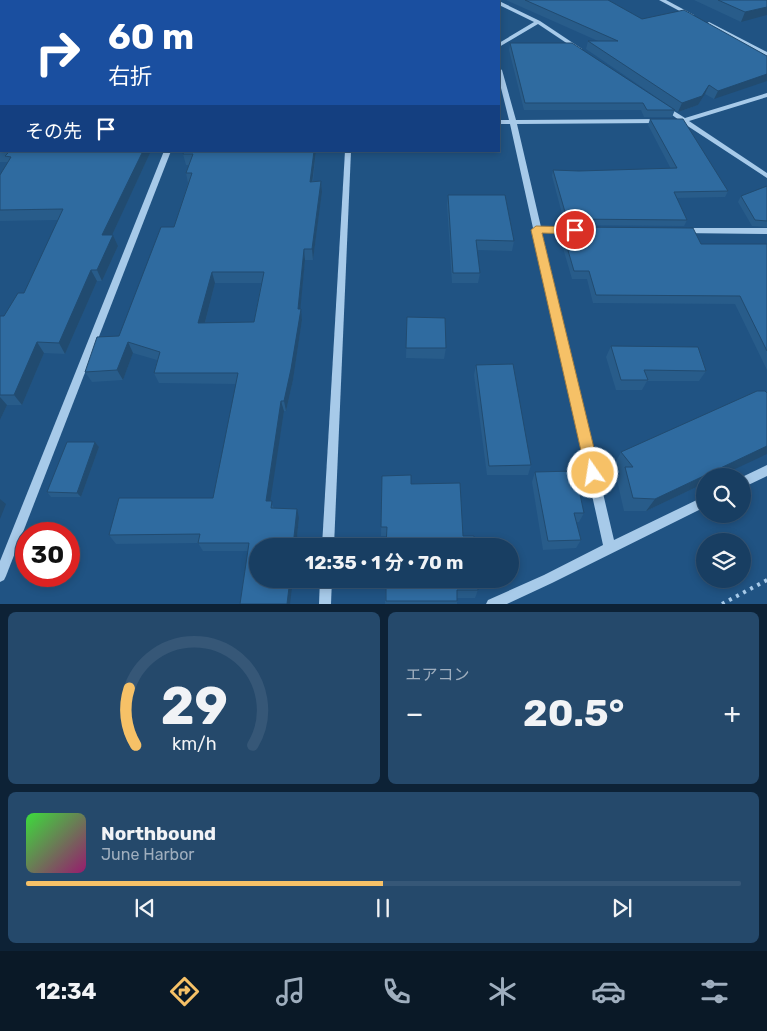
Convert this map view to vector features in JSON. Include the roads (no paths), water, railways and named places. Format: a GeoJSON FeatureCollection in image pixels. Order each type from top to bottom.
{"type":"FeatureCollection","features":[{"type":"Feature","properties":{"kind":"street"},"geometry":{"type":"LineString","coordinates":[[662,0],[697,18]]}},
{"type":"Feature","properties":{"kind":"street"},"geometry":{"type":"LineString","coordinates":[[500,3],[538,22],[587,55]]}},
{"type":"Feature","properties":{"kind":"street"},"geometry":{"type":"LineString","coordinates":[[500,44],[538,22]]}},
{"type":"Feature","properties":{"kind":"street"},"geometry":{"type":"LineString","coordinates":[[706,23],[767,54]]}},
{"type":"Feature","properties":{"kind":"street"},"geometry":{"type":"LineString","coordinates":[[500,74],[513,122],[536,230],[610,548]]}},
{"type":"Feature","properties":{"kind":"street"},"geometry":{"type":"LineString","coordinates":[[500,122],[686,121],[767,96]]}},
{"type":"Feature","properties":{"kind":"street"},"geometry":{"type":"LineString","coordinates":[[661,104],[767,176]]}},
{"type":"Feature","properties":{"kind":"street"},"geometry":{"type":"LineString","coordinates":[[0,576],[168,152]]}},
{"type":"Feature","properties":{"kind":"street"},"geometry":{"type":"LineString","coordinates":[[328,538],[348,152]]}},
{"type":"Feature","properties":{"kind":"street"},"geometry":{"type":"LineString","coordinates":[[536,230],[584,230]]}},
{"type":"Feature","properties":{"kind":"street"},"geometry":{"type":"LineString","coordinates":[[671,230],[767,231]]}},
{"type":"Feature","properties":{"kind":"street"},"geometry":{"type":"LineString","coordinates":[[751,478],[767,470]]}},
{"type":"Feature","properties":{"kind":"street"},"geometry":{"type":"LineString","coordinates":[[492,604],[548,579],[696,505]]}},
{"type":"Feature","properties":{"kind":"street"},"geometry":{"type":"LineString","coordinates":[[325,604],[326,588]]}}]}
